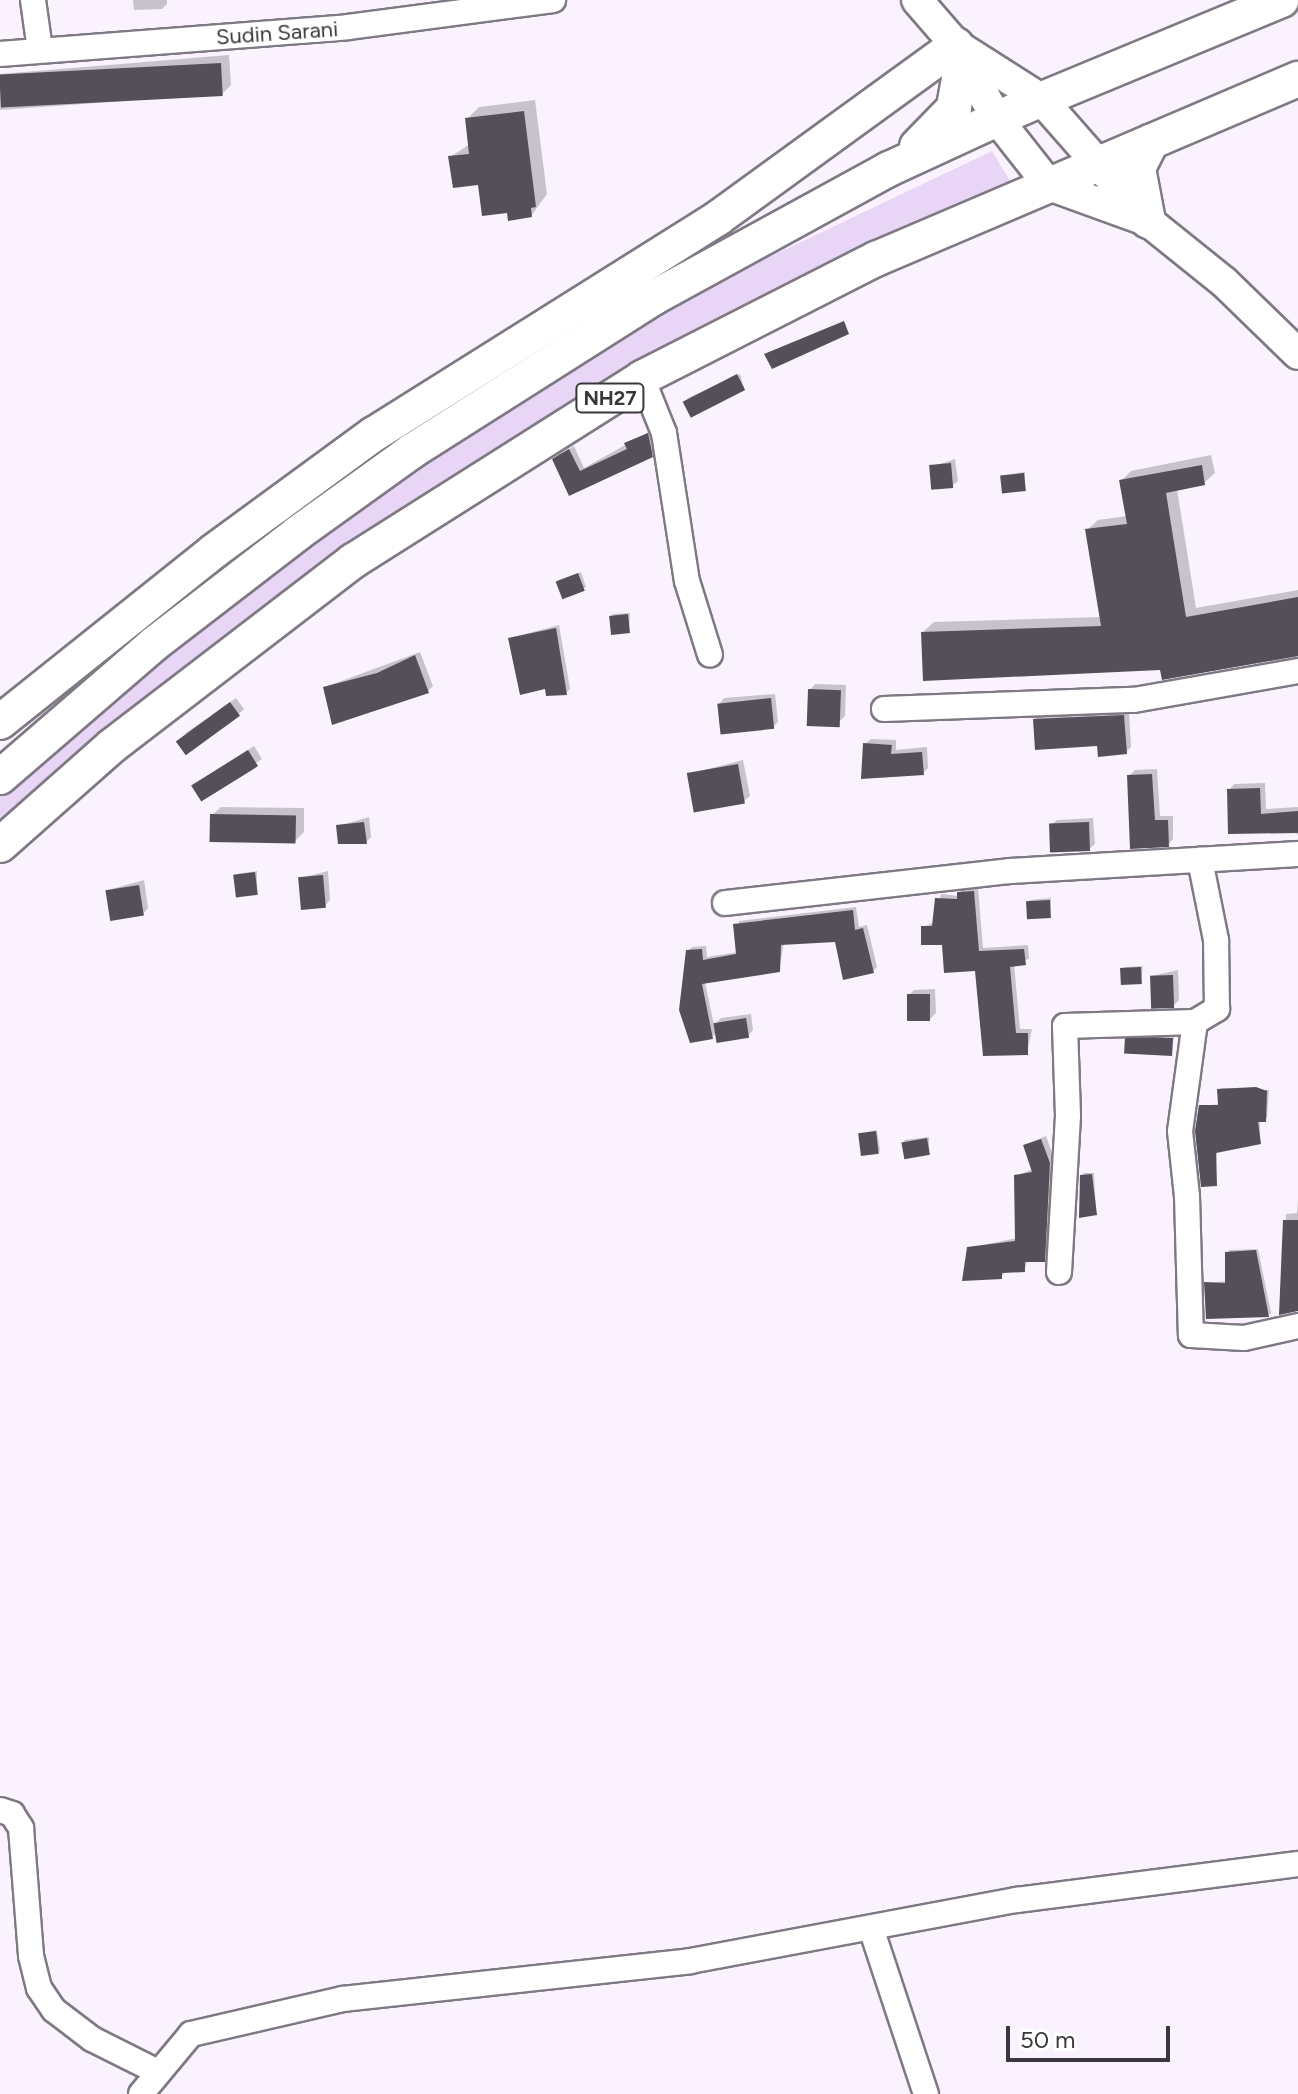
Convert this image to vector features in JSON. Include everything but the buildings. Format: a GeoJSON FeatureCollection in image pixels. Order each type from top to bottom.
{"type":"FeatureCollection","features":[{"type":"Feature","properties":{"kind":"highway","name":"NH27"},"geometry":{"type":"LineString","coordinates":[[0,777],[234,581],[412,451],[655,297],[889,169],[1041,99],[1282,0]]}},
{"type":"Feature","properties":{"kind":"highway"},"geometry":{"type":"LineString","coordinates":[[0,722],[214,551],[350,451],[471,369],[718,218],[956,45],[960,73],[954,108],[889,169]]}},
{"type":"Feature","properties":{"kind":"highway","name":"NH27"},"geometry":{"type":"LineString","coordinates":[[0,845],[124,736],[353,561],[642,378],[848,272],[1298,79]]}},
{"type":"Feature","properties":{"kind":"highway"},"geometry":{"type":"LineString","coordinates":[[1148,221],[1138,168],[1152,141]]}},
{"type":"Feature","properties":{"kind":"main road"},"geometry":{"type":"LineString","coordinates":[[917,0],[956,45],[997,119],[1049,185],[1148,221]]}},
{"type":"Feature","properties":{"kind":"main road"},"geometry":{"type":"LineString","coordinates":[[956,45],[1041,99],[1101,162],[1148,221],[1224,282],[1298,354]]}},
{"type":"Feature","properties":{"kind":"street"},"geometry":{"type":"LineString","coordinates":[[33,0],[40,50]]}},
{"type":"Feature","properties":{"kind":"street","name":"Sudin Sarani"},"geometry":{"type":"LineString","coordinates":[[0,54],[348,27],[553,0]]}},
{"type":"Feature","properties":{"kind":"street"},"geometry":{"type":"LineString","coordinates":[[642,378],[664,433],[687,581],[710,655]]}},
{"type":"Feature","properties":{"kind":"street"},"geometry":{"type":"LineString","coordinates":[[884,709],[1134,700],[1298,671]]}},
{"type":"Feature","properties":{"kind":"street"},"geometry":{"type":"LineString","coordinates":[[725,903],[1010,871],[1298,854]]}},
{"type":"Feature","properties":{"kind":"street"},"geometry":{"type":"LineString","coordinates":[[1059,1272],[1068,1116],[1065,1026],[1195,1022],[1212,1015],[1220,1000],[1216,940],[1200,860]]}},
{"type":"Feature","properties":{"kind":"street"},"geometry":{"type":"LineString","coordinates":[[1195,1022],[1180,1131],[1187,1196],[1191,1335],[1244,1338],[1298,1326]]}},
{"type":"Feature","properties":{"kind":"street"},"geometry":{"type":"LineString","coordinates":[[0,1810],[12,1814],[21,1828],[31,1956],[39,1988],[54,2010],[92,2039],[158,2072]]}},
{"type":"Feature","properties":{"kind":"street"},"geometry":{"type":"LineString","coordinates":[[141,2094],[191,2034],[343,1999],[690,1961],[1017,1900],[1298,1864]]}},
{"type":"Feature","properties":{"kind":"street"},"geometry":{"type":"LineString","coordinates":[[871,1928],[926,2094]]}},
{"type":"Feature","properties":{"kind":"shaded area"},"geometry":{"type":"Polygon","coordinates":[[[992,151],[1012,184],[369,531],[228,635],[0,822],[0,792],[211,614],[353,507],[673,303],[992,151]]]}}]}
